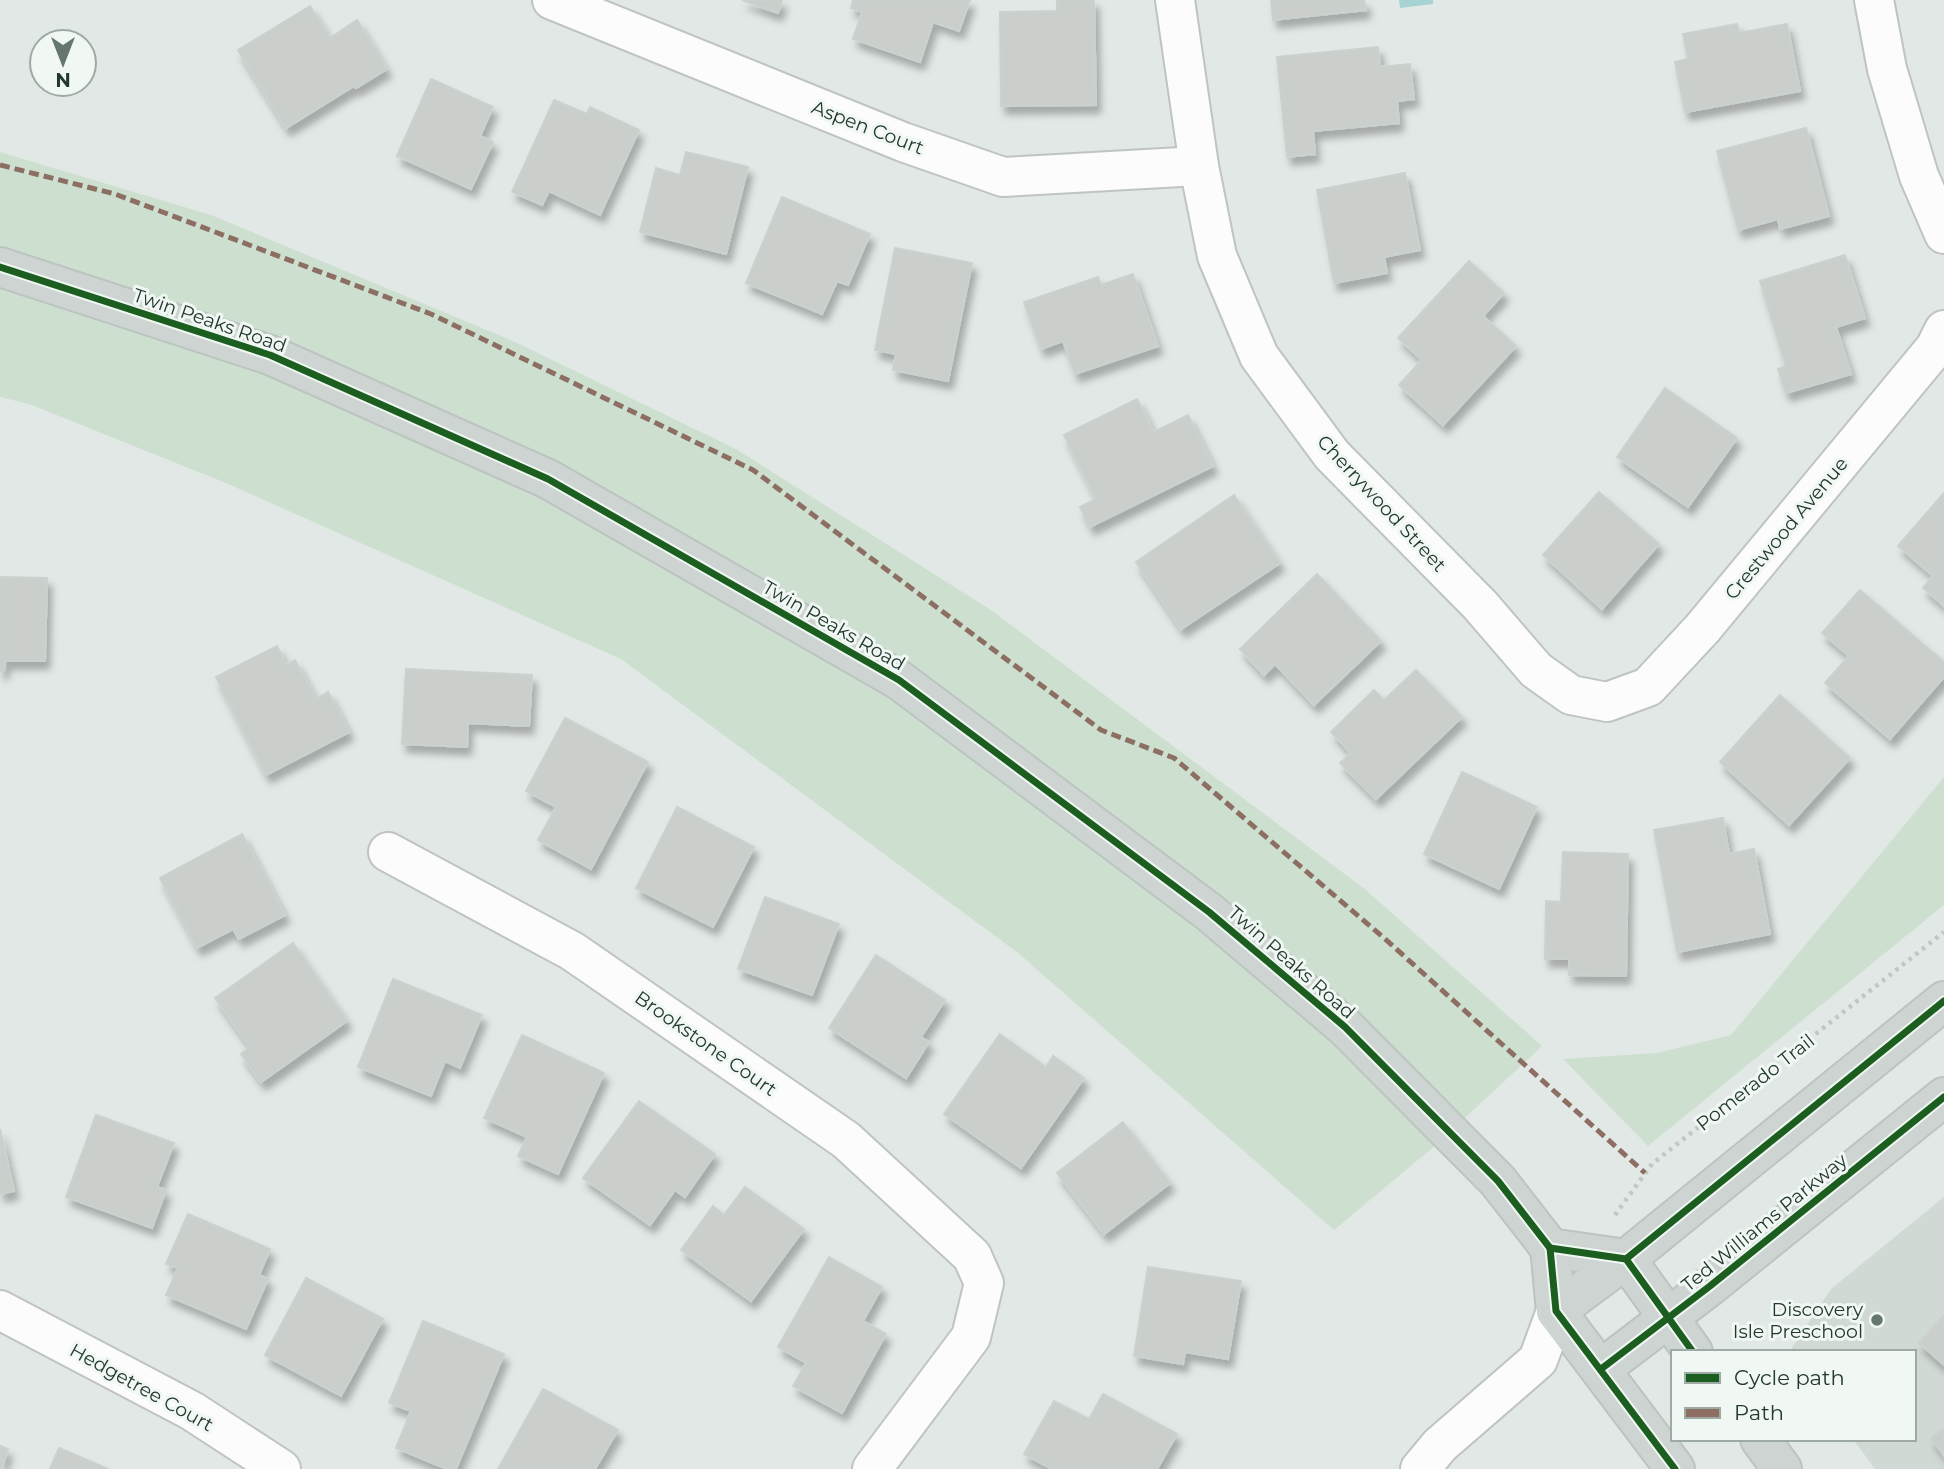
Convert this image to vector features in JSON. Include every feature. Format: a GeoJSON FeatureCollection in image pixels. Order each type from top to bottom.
{"type":"FeatureCollection","features":[{"type":"Feature","properties":{"kind":"main road","name":"Twin Peaks Road"},"geometry":{"type":"LineString","coordinates":[[0,267],[270,355],[548,479],[899,680],[1209,912],[1345,1027],[1568,1251]]}},
{"type":"Feature","properties":{"kind":"main road"},"geometry":{"type":"LineString","coordinates":[[1556,1311],[1626,1259],[1944,1001]]}},
{"type":"Feature","properties":{"kind":"main road","name":"Ted Williams Parkway"},"geometry":{"type":"LineString","coordinates":[[1601,1369],[1944,1097]]}},
{"type":"Feature","properties":{"kind":"main road"},"geometry":{"type":"LineString","coordinates":[[1675,1469],[1556,1311],[1568,1251],[1626,1259],[1692,1350]]}},
{"type":"Feature","properties":{"kind":"main road"},"geometry":{"type":"LineString","coordinates":[[1761,1441],[1782,1469]]}},
{"type":"Feature","properties":{"kind":"street","name":"Aspen Court"},"geometry":{"type":"LineString","coordinates":[[552,0],[903,142],[1003,177],[1199,166]]}},
{"type":"Feature","properties":{"kind":"street","name":"Cherrywood Street"},"geometry":{"type":"LineString","coordinates":[[1175,0],[1199,166],[1217,256],[1259,356],[1332,455],[1480,605],[1536,670],[1571,695],[1608,702]]}},
{"type":"Feature","properties":{"kind":"street"},"geometry":{"type":"LineString","coordinates":[[1874,0],[1887,69],[1919,176],[1944,234]]}},
{"type":"Feature","properties":{"kind":"street","name":"Crestwood Avenue"},"geometry":{"type":"LineString","coordinates":[[1608,702],[1648,687],[1702,629],[1935,348],[1944,330]]}},
{"type":"Feature","properties":{"kind":"street","name":"Brookstone Court"},"geometry":{"type":"LineString","coordinates":[[388,852],[572,951],[846,1140],[972,1256],[984,1283],[971,1337],[872,1469]]}},
{"type":"Feature","properties":{"kind":"street","name":"Hedgetree Court"},"geometry":{"type":"LineString","coordinates":[[0,1310],[192,1411],[281,1469]]}},
{"type":"Feature","properties":{"kind":"street"},"geometry":{"type":"LineString","coordinates":[[1420,1469],[1440,1445],[1538,1360],[1556,1311]]}},
{"type":"Feature","properties":{"kind":"street"},"geometry":{"type":"LineString","coordinates":[[1538,1360],[1601,1369]]}},
{"type":"Feature","properties":{"kind":"shaded area","name":"Discovery Isle Preschool"},"geometry":{"type":"Polygon","coordinates":[[[1944,1197],[1944,1469],[1875,1469],[1854,1441],[1916,1441],[1916,1350],[1790,1350],[1831,1289],[1944,1197]]]}},
{"type":"Feature","properties":{"kind":"green space"},"geometry":{"type":"Polygon","coordinates":[[[0,152],[211,215],[513,341],[736,449],[991,610],[1366,890],[1542,1046],[1437,1144],[1334,1230],[1018,953],[621,659],[226,483],[29,404],[0,397],[0,152]]]}},
{"type":"Feature","properties":{"kind":"green space"},"geometry":{"type":"Polygon","coordinates":[[[1944,777],[1944,905],[1648,1146],[1563,1059],[1657,1053],[1731,1035],[1944,777]]]}},
{"type":"Feature","properties":{"kind":"water"},"geometry":{"type":"Polygon","coordinates":[[[1399,0],[1433,0],[1433,4],[1400,8],[1399,0]]]}},
{"type":"Feature","properties":{"kind":"building"},"geometry":{"type":"Polygon","coordinates":[[[742,0],[782,0],[778,13],[742,0]]]}},
{"type":"Feature","properties":{"kind":"building"},"geometry":{"type":"Polygon","coordinates":[[[853,0],[970,0],[959,31],[933,22],[920,62],[853,39],[862,12],[851,8],[853,0]]]}},
{"type":"Feature","properties":{"kind":"building"},"geometry":{"type":"Polygon","coordinates":[[[1057,0],[1094,0],[1096,105],[1001,106],[1000,12],[1057,11],[1057,0]]]}},
{"type":"Feature","properties":{"kind":"building"},"geometry":{"type":"Polygon","coordinates":[[[1271,0],[1364,0],[1366,10],[1273,20],[1271,0]]]}},
{"type":"Feature","properties":{"kind":"building"},"geometry":{"type":"Polygon","coordinates":[[[310,6],[330,38],[357,20],[387,69],[286,128],[238,50],[310,6]]]}},
{"type":"Feature","properties":{"kind":"building"},"geometry":{"type":"Polygon","coordinates":[[[1737,24],[1739,33],[1787,24],[1800,91],[1685,112],[1675,62],[1688,59],[1683,34],[1737,24]]]}},
{"type":"Feature","properties":{"kind":"building"},"geometry":{"type":"Polygon","coordinates":[[[1378,47],[1380,67],[1410,64],[1414,99],[1397,101],[1399,123],[1313,131],[1315,154],[1287,157],[1277,57],[1378,47]]]}},
{"type":"Feature","properties":{"kind":"building"},"geometry":{"type":"Polygon","coordinates":[[[431,79],[493,107],[480,136],[493,142],[471,189],[397,156],[431,79]]]}},
{"type":"Feature","properties":{"kind":"building"},"geometry":{"type":"Polygon","coordinates":[[[554,100],[587,114],[590,107],[639,130],[600,215],[549,191],[542,205],[512,192],[554,100]]]}},
{"type":"Feature","properties":{"kind":"building"},"geometry":{"type":"Polygon","coordinates":[[[1806,128],[1829,216],[1780,229],[1778,219],[1738,230],[1717,151],[1806,128]]]}},
{"type":"Feature","properties":{"kind":"building"},"geometry":{"type":"Polygon","coordinates":[[[686,152],[748,167],[726,254],[640,232],[656,168],[680,175],[686,152]]]}},
{"type":"Feature","properties":{"kind":"building"},"geometry":{"type":"Polygon","coordinates":[[[1405,173],[1420,250],[1384,257],[1387,273],[1334,283],[1317,190],[1405,173]]]}},
{"type":"Feature","properties":{"kind":"building"},"geometry":{"type":"Polygon","coordinates":[[[782,197],[870,234],[848,285],[837,281],[822,314],[746,283],[782,197]]]}},
{"type":"Feature","properties":{"kind":"building"},"geometry":{"type":"Polygon","coordinates":[[[895,248],[972,263],[948,381],[893,370],[896,354],[875,350],[895,248]]]}},
{"type":"Feature","properties":{"kind":"building"},"geometry":{"type":"Polygon","coordinates":[[[1845,255],[1865,318],[1836,327],[1851,374],[1786,393],[1778,369],[1786,366],[1760,281],[1845,255]]]}},
{"type":"Feature","properties":{"kind":"building"},"geometry":{"type":"Polygon","coordinates":[[[1469,261],[1504,293],[1483,316],[1516,346],[1443,425],[1399,385],[1422,360],[1398,338],[1469,261]]]}},
{"type":"Feature","properties":{"kind":"building"},"geometry":{"type":"Polygon","coordinates":[[[1133,274],[1158,346],[1075,374],[1063,341],[1041,349],[1024,302],[1098,277],[1101,285],[1133,274]]]}},
{"type":"Feature","properties":{"kind":"building"},"geometry":{"type":"Polygon","coordinates":[[[1665,388],[1737,438],[1688,507],[1617,457],[1665,388]]]}},
{"type":"Feature","properties":{"kind":"building"},"geometry":{"type":"Polygon","coordinates":[[[1137,399],[1154,432],[1188,415],[1213,466],[1090,527],[1080,507],[1096,499],[1064,435],[1137,399]]]}},
{"type":"Feature","properties":{"kind":"building"},"geometry":{"type":"Polygon","coordinates":[[[1599,492],[1659,544],[1602,609],[1543,555],[1599,492]]]}},
{"type":"Feature","properties":{"kind":"building"},"geometry":{"type":"Polygon","coordinates":[[[1944,493],[1944,606],[1923,588],[1933,576],[1898,546],[1944,493]]]}},
{"type":"Feature","properties":{"kind":"building"},"geometry":{"type":"Polygon","coordinates":[[[1234,495],[1280,563],[1181,629],[1136,562],[1234,495]]]}},
{"type":"Feature","properties":{"kind":"building"},"geometry":{"type":"Polygon","coordinates":[[[1317,574],[1381,641],[1314,705],[1275,664],[1264,675],[1240,649],[1317,574]]]}},
{"type":"Feature","properties":{"kind":"building"},"geometry":{"type":"Polygon","coordinates":[[[0,577],[47,578],[45,661],[5,661],[4,671],[0,671],[0,577]]]}},
{"type":"Feature","properties":{"kind":"building"},"geometry":{"type":"Polygon","coordinates":[[[1860,590],[1944,662],[1944,677],[1890,739],[1825,683],[1849,656],[1822,633],[1860,590]]]}},
{"type":"Feature","properties":{"kind":"building"},"geometry":{"type":"Polygon","coordinates":[[[277,646],[286,665],[295,660],[316,699],[328,692],[349,732],[266,775],[216,677],[277,646]]]}},
{"type":"Feature","properties":{"kind":"building"},"geometry":{"type":"Polygon","coordinates":[[[406,669],[532,675],[529,726],[468,723],[467,747],[402,744],[406,669]]]}},
{"type":"Feature","properties":{"kind":"building"},"geometry":{"type":"Polygon","coordinates":[[[1416,670],[1462,717],[1376,799],[1340,763],[1351,753],[1331,732],[1374,690],[1384,700],[1416,670]]]}},
{"type":"Feature","properties":{"kind":"building"},"geometry":{"type":"Polygon","coordinates":[[[1780,695],[1850,758],[1789,825],[1720,762],[1780,695]]]}},
{"type":"Feature","properties":{"kind":"building"},"geometry":{"type":"Polygon","coordinates":[[[565,718],[648,762],[591,869],[538,840],[556,807],[526,791],[565,718]]]}},
{"type":"Feature","properties":{"kind":"building"},"geometry":{"type":"Polygon","coordinates":[[[1462,772],[1537,807],[1499,889],[1424,854],[1462,772]]]}},
{"type":"Feature","properties":{"kind":"building"},"geometry":{"type":"Polygon","coordinates":[[[677,807],[754,847],[713,927],[636,888],[677,807]]]}},
{"type":"Feature","properties":{"kind":"building"},"geometry":{"type":"Polygon","coordinates":[[[1723,818],[1729,854],[1754,849],[1770,934],[1677,952],[1654,830],[1723,818]]]}},
{"type":"Feature","properties":{"kind":"building"},"geometry":{"type":"Polygon","coordinates":[[[242,834],[285,915],[239,939],[233,929],[197,948],[160,878],[242,834]]]}},
{"type":"Feature","properties":{"kind":"building"},"geometry":{"type":"Polygon","coordinates":[[[1563,852],[1628,854],[1626,976],[1569,975],[1569,959],[1545,959],[1546,901],[1561,902],[1563,852]]]}},
{"type":"Feature","properties":{"kind":"building"},"geometry":{"type":"Polygon","coordinates":[[[765,897],[839,924],[812,995],[738,969],[765,897]]]}},
{"type":"Feature","properties":{"kind":"building"},"geometry":{"type":"Polygon","coordinates":[[[293,943],[347,1021],[261,1082],[241,1054],[250,1047],[215,998],[293,943]]]}},
{"type":"Feature","properties":{"kind":"building"},"geometry":{"type":"Polygon","coordinates":[[[876,955],[945,1000],[921,1037],[929,1042],[906,1078],[829,1028],[876,955]]]}},
{"type":"Feature","properties":{"kind":"building"},"geometry":{"type":"Polygon","coordinates":[[[393,979],[482,1015],[460,1068],[445,1061],[431,1096],[358,1067],[393,979]]]}},
{"type":"Feature","properties":{"kind":"building"},"geometry":{"type":"Polygon","coordinates":[[[1000,1034],[1046,1067],[1053,1056],[1084,1078],[1021,1168],[944,1114],[1000,1034]]]}},
{"type":"Feature","properties":{"kind":"building"},"geometry":{"type":"Polygon","coordinates":[[[522,1035],[604,1073],[558,1174],[518,1156],[527,1137],[484,1118],[522,1035]]]}},
{"type":"Feature","properties":{"kind":"building"},"geometry":{"type":"Polygon","coordinates":[[[639,1101],[715,1154],[685,1197],[675,1190],[650,1225],[583,1178],[639,1101]]]}},
{"type":"Feature","properties":{"kind":"building"},"geometry":{"type":"Polygon","coordinates":[[[96,1115],[174,1143],[157,1187],[166,1190],[152,1228],[66,1197],[96,1115]]]}},
{"type":"Feature","properties":{"kind":"building"},"geometry":{"type":"Polygon","coordinates":[[[1123,1122],[1170,1183],[1104,1234],[1057,1173],[1123,1122]]]}},
{"type":"Feature","properties":{"kind":"building"},"geometry":{"type":"Polygon","coordinates":[[[0,1129],[14,1191],[0,1194],[0,1129]]]}},
{"type":"Feature","properties":{"kind":"building"},"geometry":{"type":"Polygon","coordinates":[[[745,1187],[804,1229],[751,1301],[681,1250],[713,1206],[724,1215],[745,1187]]]}},
{"type":"Feature","properties":{"kind":"building"},"geometry":{"type":"Polygon","coordinates":[[[188,1214],[270,1249],[259,1275],[268,1279],[246,1329],[166,1295],[178,1268],[166,1264],[188,1214]]]}},
{"type":"Feature","properties":{"kind":"building"},"geometry":{"type":"Polygon","coordinates":[[[829,1257],[882,1287],[863,1321],[886,1334],[842,1413],[793,1386],[806,1363],[778,1347],[829,1257]]]}},
{"type":"Feature","properties":{"kind":"building"},"geometry":{"type":"Polygon","coordinates":[[[1148,1267],[1241,1281],[1228,1359],[1185,1352],[1183,1364],[1134,1356],[1148,1267]]]}},
{"type":"Feature","properties":{"kind":"building"},"geometry":{"type":"Polygon","coordinates":[[[306,1278],[383,1319],[341,1396],[265,1355],[306,1278]]]}},
{"type":"Feature","properties":{"kind":"building"},"geometry":{"type":"Polygon","coordinates":[[[1944,1315],[1944,1365],[1919,1343],[1944,1315]]]}},
{"type":"Feature","properties":{"kind":"building"},"geometry":{"type":"Polygon","coordinates":[[[423,1321],[504,1354],[456,1469],[447,1469],[396,1448],[411,1411],[389,1403],[423,1321]]]}},
{"type":"Feature","properties":{"kind":"building"},"geometry":{"type":"Polygon","coordinates":[[[543,1389],[618,1430],[595,1469],[498,1469],[543,1389]]]}},
{"type":"Feature","properties":{"kind":"building"},"geometry":{"type":"Polygon","coordinates":[[[1103,1394],[1177,1434],[1157,1469],[1052,1469],[1024,1454],[1054,1401],[1089,1419],[1103,1394]]]}},
{"type":"Feature","properties":{"kind":"building"},"geometry":{"type":"Polygon","coordinates":[[[1944,1429],[1944,1456],[1931,1438],[1944,1429]]]}},
{"type":"Feature","properties":{"kind":"building"},"geometry":{"type":"Polygon","coordinates":[[[0,1446],[8,1449],[1,1469],[0,1469],[0,1446]]]}},
{"type":"Feature","properties":{"kind":"building"},"geometry":{"type":"Polygon","coordinates":[[[59,1448],[108,1469],[50,1469],[59,1448]]]}},
{"type":"Feature","properties":{"kind":"marked path"},"geometry":{"type":"LineString","coordinates":[[0,165],[115,194],[431,314],[753,470],[1101,730],[1174,758],[1384,938],[1645,1173]]}},
{"type":"Feature","properties":{"kind":"cycle path"},"geometry":{"type":"LineString","coordinates":[[0,267],[270,355],[548,479],[899,680],[1209,912],[1345,1027],[1498,1181],[1550,1248],[1556,1311],[1675,1469]]}},
{"type":"Feature","properties":{"kind":"cycle path"},"geometry":{"type":"LineString","coordinates":[[1626,1259],[1944,1001]]}},
{"type":"Feature","properties":{"kind":"cycle path"},"geometry":{"type":"LineString","coordinates":[[1601,1369],[1710,1286],[1944,1097]]}},
{"type":"Feature","properties":{"kind":"cycle path"},"geometry":{"type":"LineString","coordinates":[[1550,1248],[1626,1259],[1692,1350]]}},
{"type":"Feature","properties":{"kind":"place","name":"Discovery Isle Preschool"},"geometry":{"type":"Point","coordinates":[1877,1320]}}]}
